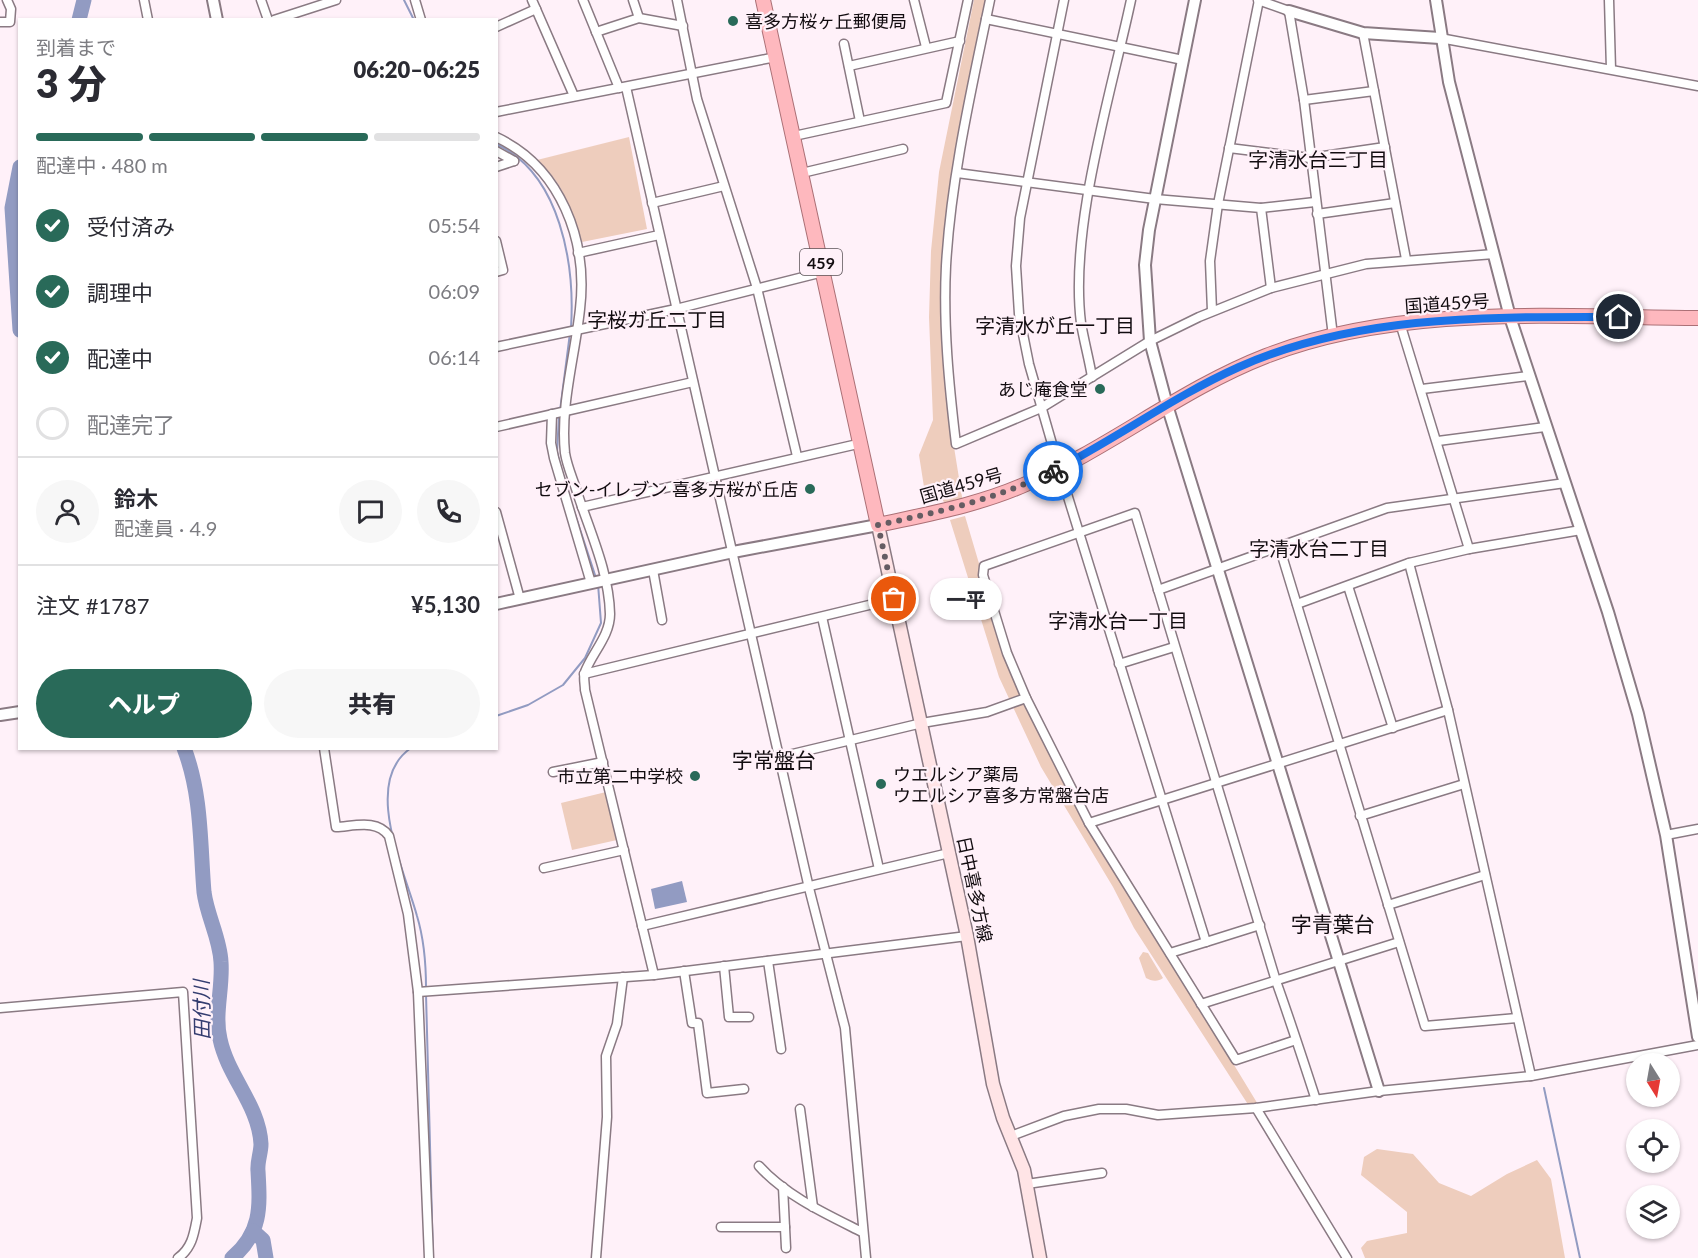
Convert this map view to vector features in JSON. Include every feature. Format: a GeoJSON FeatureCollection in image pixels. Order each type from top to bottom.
{"type":"FeatureCollection","features":[{"type":"Feature","properties":{"kind":"highway","name":"459"},"geometry":{"type":"LineString","coordinates":[[763,0],[862,443],[878,525]]}},
{"type":"Feature","properties":{"kind":"highway","name":"国道459号"},"geometry":{"type":"LineString","coordinates":[[878,525],[956,508],[993,497],[1059,468],[1167,405],[1268,355],[1333,336],[1400,323],[1510,317],[1698,318]]}},
{"type":"Feature","properties":{"kind":"main road","name":"日中喜多方線"},"geometry":{"type":"LineString","coordinates":[[878,525],[967,936],[993,1084],[1027,1184],[1040,1258]]}},
{"type":"Feature","properties":{"kind":"street"},"geometry":{"type":"LineString","coordinates":[[0,22],[10,22],[11,9],[7,0]]}},
{"type":"Feature","properties":{"kind":"street"},"geometry":{"type":"LineString","coordinates":[[144,0],[148,18]]}},
{"type":"Feature","properties":{"kind":"street"},"geometry":{"type":"LineString","coordinates":[[213,0],[217,18]]}},
{"type":"Feature","properties":{"kind":"street"},"geometry":{"type":"LineString","coordinates":[[261,0],[267,18]]}},
{"type":"Feature","properties":{"kind":"street"},"geometry":{"type":"LineString","coordinates":[[280,18],[336,0]]}},
{"type":"Feature","properties":{"kind":"street"},"geometry":{"type":"LineString","coordinates":[[415,0],[420,18]]}},
{"type":"Feature","properties":{"kind":"street"},"geometry":{"type":"LineString","coordinates":[[532,0],[574,96]]}},
{"type":"Feature","properties":{"kind":"street"},"geometry":{"type":"LineString","coordinates":[[583,0],[622,87],[652,203],[809,888],[845,1028],[866,1258]]}},
{"type":"Feature","properties":{"kind":"street"},"geometry":{"type":"LineString","coordinates":[[633,0],[639,18]]}},
{"type":"Feature","properties":{"kind":"street"},"geometry":{"type":"LineString","coordinates":[[677,0],[691,74],[757,288],[797,456]]}},
{"type":"Feature","properties":{"kind":"street"},"geometry":{"type":"LineString","coordinates":[[914,0],[926,47]]}},
{"type":"Feature","properties":{"kind":"street"},"geometry":{"type":"LineString","coordinates":[[794,136],[946,103],[969,0]]}},
{"type":"Feature","properties":{"kind":"street"},"geometry":{"type":"LineString","coordinates":[[990,0],[957,173],[946,266],[946,336],[956,444],[1041,408],[1150,341],[1212,311],[1271,288],[1324,272],[1406,259],[1494,254]]}},
{"type":"Feature","properties":{"kind":"street"},"geometry":{"type":"LineString","coordinates":[[1064,0],[1017,243],[1017,291],[1023,339],[1059,468],[1206,942]]}},
{"type":"Feature","properties":{"kind":"street"},"geometry":{"type":"LineString","coordinates":[[1092,376],[1081,322],[1080,285],[1090,190],[1131,0]]}},
{"type":"Feature","properties":{"kind":"street"},"geometry":{"type":"LineString","coordinates":[[1195,0],[1155,199],[1145,266],[1150,341],[1167,405],[1379,1091]]}},
{"type":"Feature","properties":{"kind":"street"},"geometry":{"type":"LineString","coordinates":[[1212,311],[1210,261],[1218,204],[1258,0],[1363,33],[1440,38],[1698,86]]}},
{"type":"Feature","properties":{"kind":"street"},"geometry":{"type":"LineString","coordinates":[[1436,0],[1440,38],[1449,82],[1510,317],[1581,530],[1638,714],[1666,835],[1698,1036]]}},
{"type":"Feature","properties":{"kind":"street"},"geometry":{"type":"LineString","coordinates":[[1610,0],[1611,69]]}},
{"type":"Feature","properties":{"kind":"street"},"geometry":{"type":"LineString","coordinates":[[498,26],[536,9]]}},
{"type":"Feature","properties":{"kind":"street"},"geometry":{"type":"LineString","coordinates":[[1289,11],[1304,100],[1333,336]]}},
{"type":"Feature","properties":{"kind":"street"},"geometry":{"type":"LineString","coordinates":[[596,32],[639,18],[683,26]]}},
{"type":"Feature","properties":{"kind":"street"},"geometry":{"type":"LineString","coordinates":[[986,20],[1184,60]]}},
{"type":"Feature","properties":{"kind":"street"},"geometry":{"type":"LineString","coordinates":[[1363,33],[1406,259]]}},
{"type":"Feature","properties":{"kind":"street"},"geometry":{"type":"LineString","coordinates":[[849,66],[960,40]]}},
{"type":"Feature","properties":{"kind":"street"},"geometry":{"type":"LineString","coordinates":[[844,44],[860,121]]}},
{"type":"Feature","properties":{"kind":"street"},"geometry":{"type":"LineString","coordinates":[[498,112],[776,57]]}},
{"type":"Feature","properties":{"kind":"street"},"geometry":{"type":"LineString","coordinates":[[1304,100],[1374,91]]}},
{"type":"Feature","properties":{"kind":"street"},"geometry":{"type":"LineString","coordinates":[[498,138],[526,154],[554,186],[572,227],[578,253],[581,280],[578,328],[566,411],[567,461],[606,581],[610,620],[598,650],[584,674],[654,975]]}},
{"type":"Feature","properties":{"kind":"street"},"geometry":{"type":"LineString","coordinates":[[1229,148],[1310,158],[1385,147]]}},
{"type":"Feature","properties":{"kind":"street"},"geometry":{"type":"LineString","coordinates":[[802,173],[903,149]]}},
{"type":"Feature","properties":{"kind":"street"},"geometry":{"type":"LineString","coordinates":[[498,152],[514,160],[498,166]]}},
{"type":"Feature","properties":{"kind":"street"},"geometry":{"type":"LineString","coordinates":[[957,173],[1155,199],[1261,208],[1315,202]]}},
{"type":"Feature","properties":{"kind":"street"},"geometry":{"type":"LineString","coordinates":[[652,203],[724,186]]}},
{"type":"Feature","properties":{"kind":"street"},"geometry":{"type":"LineString","coordinates":[[1317,214],[1395,203]]}},
{"type":"Feature","properties":{"kind":"street"},"geometry":{"type":"LineString","coordinates":[[1261,208],[1271,288]]}},
{"type":"Feature","properties":{"kind":"street"},"geometry":{"type":"LineString","coordinates":[[578,253],[659,235]]}},
{"type":"Feature","properties":{"kind":"street"},"geometry":{"type":"LineString","coordinates":[[498,249],[503,270],[498,271]]}},
{"type":"Feature","properties":{"kind":"street"},"geometry":{"type":"LineString","coordinates":[[498,347],[676,309],[824,272]]}},
{"type":"Feature","properties":{"kind":"street"},"geometry":{"type":"LineString","coordinates":[[1400,323],[1438,441],[1469,549]]}},
{"type":"Feature","properties":{"kind":"street"},"geometry":{"type":"LineString","coordinates":[[1422,389],[1528,376]]}},
{"type":"Feature","properties":{"kind":"street"},"geometry":{"type":"LineString","coordinates":[[498,428],[693,382]]}},
{"type":"Feature","properties":{"kind":"street"},"geometry":{"type":"LineString","coordinates":[[552,414],[551,444],[554,458],[591,583]]}},
{"type":"Feature","properties":{"kind":"street"},"geometry":{"type":"LineString","coordinates":[[1438,441],[1545,427]]}},
{"type":"Feature","properties":{"kind":"street"},"geometry":{"type":"LineString","coordinates":[[582,507],[797,456],[862,443]]}},
{"type":"Feature","properties":{"kind":"street"},"geometry":{"type":"LineString","coordinates":[[1158,590],[1280,549],[1388,508],[1565,483]]}},
{"type":"Feature","properties":{"kind":"street"},"geometry":{"type":"LineString","coordinates":[[1296,1040],[1236,1060],[1089,823],[1026,698],[1007,653],[983,575],[984,566],[1135,513],[1276,981],[1296,1040],[1316,1100]]}},
{"type":"Feature","properties":{"kind":"street"},"geometry":{"type":"LineString","coordinates":[[498,604],[733,552],[878,525]]}},
{"type":"Feature","properties":{"kind":"street"},"geometry":{"type":"LineString","coordinates":[[498,527],[500,542],[520,599]]}},
{"type":"Feature","properties":{"kind":"street"},"geometry":{"type":"LineString","coordinates":[[1297,604],[1409,563],[1469,549],[1581,530]]}},
{"type":"Feature","properties":{"kind":"street"},"geometry":{"type":"LineString","coordinates":[[1280,549],[1425,1026],[1517,1018]]}},
{"type":"Feature","properties":{"kind":"street"},"geometry":{"type":"LineString","coordinates":[[1409,563],[1448,711],[1531,1076]]}},
{"type":"Feature","properties":{"kind":"street"},"geometry":{"type":"LineString","coordinates":[[652,570],[662,620]]}},
{"type":"Feature","properties":{"kind":"street"},"geometry":{"type":"LineString","coordinates":[[1348,585],[1393,728]]}},
{"type":"Feature","properties":{"kind":"street"},"geometry":{"type":"LineString","coordinates":[[584,674],[894,599]]}},
{"type":"Feature","properties":{"kind":"street"},"geometry":{"type":"LineString","coordinates":[[822,617],[879,869]]}},
{"type":"Feature","properties":{"kind":"street"},"geometry":{"type":"LineString","coordinates":[[1119,664],[1174,647]]}},
{"type":"Feature","properties":{"kind":"street"},"geometry":{"type":"LineString","coordinates":[[780,757],[922,723],[987,711],[1026,698]]}},
{"type":"Feature","properties":{"kind":"street"},"geometry":{"type":"LineString","coordinates":[[1089,823],[1278,762],[1448,711]]}},
{"type":"Feature","properties":{"kind":"street"},"geometry":{"type":"LineString","coordinates":[[0,715],[18,712]]}},
{"type":"Feature","properties":{"kind":"street"},"geometry":{"type":"LineString","coordinates":[[324,750],[336,827],[378,826],[389,836],[408,914],[418,992],[429,1258]]}},
{"type":"Feature","properties":{"kind":"street"},"geometry":{"type":"LineString","coordinates":[[553,772],[603,762]]}},
{"type":"Feature","properties":{"kind":"street"},"geometry":{"type":"LineString","coordinates":[[1360,816],[1464,784]]}},
{"type":"Feature","properties":{"kind":"street"},"geometry":{"type":"LineString","coordinates":[[1666,835],[1698,829]]}},
{"type":"Feature","properties":{"kind":"street"},"geometry":{"type":"LineString","coordinates":[[544,868],[624,850]]}},
{"type":"Feature","properties":{"kind":"street"},"geometry":{"type":"LineString","coordinates":[[642,926],[949,853]]}},
{"type":"Feature","properties":{"kind":"street"},"geometry":{"type":"LineString","coordinates":[[1388,905],[1485,874]]}},
{"type":"Feature","properties":{"kind":"street"},"geometry":{"type":"LineString","coordinates":[[1170,953],[1260,925]]}},
{"type":"Feature","properties":{"kind":"street"},"geometry":{"type":"LineString","coordinates":[[418,992],[654,975],[967,936]]}},
{"type":"Feature","properties":{"kind":"street"},"geometry":{"type":"LineString","coordinates":[[1201,1004],[1399,942]]}},
{"type":"Feature","properties":{"kind":"street"},"geometry":{"type":"LineString","coordinates":[[768,961],[781,1049]]}},
{"type":"Feature","properties":{"kind":"street"},"geometry":{"type":"LineString","coordinates":[[724,966],[729,1017],[749,1017]]}},
{"type":"Feature","properties":{"kind":"street"},"geometry":{"type":"LineString","coordinates":[[684,971],[692,1023],[698,1023],[706,1092],[744,1089]]}},
{"type":"Feature","properties":{"kind":"street"},"geometry":{"type":"LineString","coordinates":[[596,1258],[608,1117],[606,1056],[617,1024],[623,977]]}},
{"type":"Feature","properties":{"kind":"street"},"geometry":{"type":"LineString","coordinates":[[0,1008],[183,992],[197,1218],[191,1243],[178,1258]]}},
{"type":"Feature","properties":{"kind":"street"},"geometry":{"type":"LineString","coordinates":[[1011,1136],[1064,1116],[1099,1109],[1125,1109],[1158,1115],[1256,1108],[1379,1091],[1531,1076],[1698,1045]]}},
{"type":"Feature","properties":{"kind":"street"},"geometry":{"type":"LineString","coordinates":[[1256,1108],[1347,1258]]}},
{"type":"Feature","properties":{"kind":"street"},"geometry":{"type":"LineString","coordinates":[[800,1109],[813,1207]]}},
{"type":"Feature","properties":{"kind":"street"},"geometry":{"type":"LineString","coordinates":[[759,1166],[783,1187],[813,1207],[862,1232]]}},
{"type":"Feature","properties":{"kind":"street"},"geometry":{"type":"LineString","coordinates":[[1027,1184],[1102,1173]]}},
{"type":"Feature","properties":{"kind":"street"},"geometry":{"type":"LineString","coordinates":[[783,1187],[786,1248]]}},
{"type":"Feature","properties":{"kind":"street"},"geometry":{"type":"LineString","coordinates":[[721,1227],[785,1227]]}},
{"type":"Feature","properties":{"kind":"shaded area"},"geometry":{"type":"Polygon","coordinates":[[[974,0],[988,0],[949,217],[949,416],[963,503],[947,506],[934,489],[924,487],[919,455],[933,420],[929,317],[931,251],[939,172],[974,0]]]}},
{"type":"Feature","properties":{"kind":"shaded area"},"geometry":{"type":"Polygon","coordinates":[[[629,137],[647,229],[582,242],[570,207],[560,188],[537,160],[629,137]]]}},
{"type":"Feature","properties":{"kind":"shaded area"},"geometry":{"type":"Polygon","coordinates":[[[965,516],[1006,655],[1078,808],[1259,1106],[1249,1106],[1134,928],[1113,887],[1041,767],[999,677],[950,520],[965,516]]]}},
{"type":"Feature","properties":{"kind":"shaded area"},"geometry":{"type":"Polygon","coordinates":[[[606,792],[617,840],[572,850],[561,803],[606,792]]]}},
{"type":"Feature","properties":{"kind":"shaded area"},"geometry":{"type":"Polygon","coordinates":[[[1143,952],[1148,953],[1163,978],[1154,981],[1146,978],[1139,958],[1143,952]]]}},
{"type":"Feature","properties":{"kind":"shaded area"},"geometry":{"type":"Polygon","coordinates":[[[1377,1149],[1413,1154],[1439,1183],[1471,1196],[1507,1174],[1537,1160],[1551,1179],[1565,1258],[1365,1258],[1361,1248],[1367,1241],[1407,1233],[1407,1212],[1361,1175],[1364,1157],[1377,1149]]]}},
{"type":"Feature","properties":{"kind":"water"},"geometry":{"type":"Polygon","coordinates":[[[682,881],[687,902],[655,909],[651,889],[682,881]]]}},
{"type":"Feature","properties":{"kind":"waterway","name":"田付川"},"geometry":{"type":"LineString","coordinates":[[80,18],[84,0]]}},
{"type":"Feature","properties":{"kind":"waterway"},"geometry":{"type":"LineString","coordinates":[[404,0],[413,18]]}},
{"type":"Feature","properties":{"kind":"waterway"},"geometry":{"type":"LineString","coordinates":[[498,145],[518,158],[536,177],[549,199],[559,224],[570,277],[571,328]]}},
{"type":"Feature","properties":{"kind":"waterway","name":"田付川"},"geometry":{"type":"LineString","coordinates":[[18,177],[12,208],[18,300]]}},
{"type":"Feature","properties":{"kind":"waterway"},"geometry":{"type":"LineString","coordinates":[[560,411],[570,333]]}},
{"type":"Feature","properties":{"kind":"waterway"},"geometry":{"type":"LineString","coordinates":[[559,416],[557,452],[560,464]]}},
{"type":"Feature","properties":{"kind":"waterway"},"geometry":{"type":"LineString","coordinates":[[569,496],[596,578]]}},
{"type":"Feature","properties":{"kind":"waterway"},"geometry":{"type":"LineString","coordinates":[[498,715],[528,705],[563,685],[585,658],[601,623],[598,584]]}},
{"type":"Feature","properties":{"kind":"waterway","name":"田付川"},"geometry":{"type":"LineString","coordinates":[[185,750],[197,802],[204,892],[220,953],[218,1030],[224,1053],[255,1116],[261,1144],[257,1218],[249,1238],[232,1258]]}},
{"type":"Feature","properties":{"kind":"waterway"},"geometry":{"type":"LineString","coordinates":[[409,750],[396,763],[389,782],[388,804],[397,852],[421,934],[426,988]]}},
{"type":"Feature","properties":{"kind":"waterway"},"geometry":{"type":"LineString","coordinates":[[426,994],[433,1258]]}},
{"type":"Feature","properties":{"kind":"waterway"},"geometry":{"type":"LineString","coordinates":[[1544,1088],[1580,1258]]}},
{"type":"Feature","properties":{"kind":"waterway"},"geometry":{"type":"LineString","coordinates":[[253,1231],[263,1240],[266,1258]]}},
{"type":"Feature","properties":{"kind":"way so far"},"geometry":{"type":"LineString","coordinates":[[894,599],[878,525],[956,508],[993,497],[1053,471]]}},
{"type":"Feature","properties":{"kind":"place","name":"喜多方桜ヶ丘郵便局"},"geometry":{"type":"Point","coordinates":[733,21]}},
{"type":"Feature","properties":{"kind":"place","name":"あじ庵食堂"},"geometry":{"type":"Point","coordinates":[1100,389]}},
{"type":"Feature","properties":{"kind":"place","name":"セブン-イレブン 喜多方桜が丘店"},"geometry":{"type":"Point","coordinates":[810,489]}},
{"type":"Feature","properties":{"kind":"place","name":"一平"},"geometry":{"type":"Point","coordinates":[894,599]}},
{"type":"Feature","properties":{"kind":"place","name":"市立第二中学校"},"geometry":{"type":"Point","coordinates":[695,776]}},
{"type":"Feature","properties":{"kind":"place","name":"ウエルシア薬局 ウエルシア喜多方常盤台店"},"geometry":{"type":"Point","coordinates":[881,784]}},
{"type":"Feature","properties":{"kind":"district","name":"字清水台三丁目"},"geometry":{"type":"Point","coordinates":[1318,159]}},
{"type":"Feature","properties":{"kind":"district","name":"字桜ガ丘二丁目"},"geometry":{"type":"Point","coordinates":[657,319]}},
{"type":"Feature","properties":{"kind":"district","name":"字清水が丘一丁目"},"geometry":{"type":"Point","coordinates":[1055,325]}},
{"type":"Feature","properties":{"kind":"district","name":"字清水台二丁目"},"geometry":{"type":"Point","coordinates":[1319,548]}},
{"type":"Feature","properties":{"kind":"district","name":"字清水台一丁目"},"geometry":{"type":"Point","coordinates":[1118,620]}},
{"type":"Feature","properties":{"kind":"district","name":"字常盤台"},"geometry":{"type":"Point","coordinates":[774,759]}},
{"type":"Feature","properties":{"kind":"district","name":"字青葉台"},"geometry":{"type":"Point","coordinates":[1333,923]}},
{"type":"Feature","properties":{"kind":"route"},"geometry":{"type":"LineString","coordinates":[[1053,471],[1191,391],[1237,368],[1292,347],[1333,336],[1400,323],[1510,317],[1619,317]]}}]}
